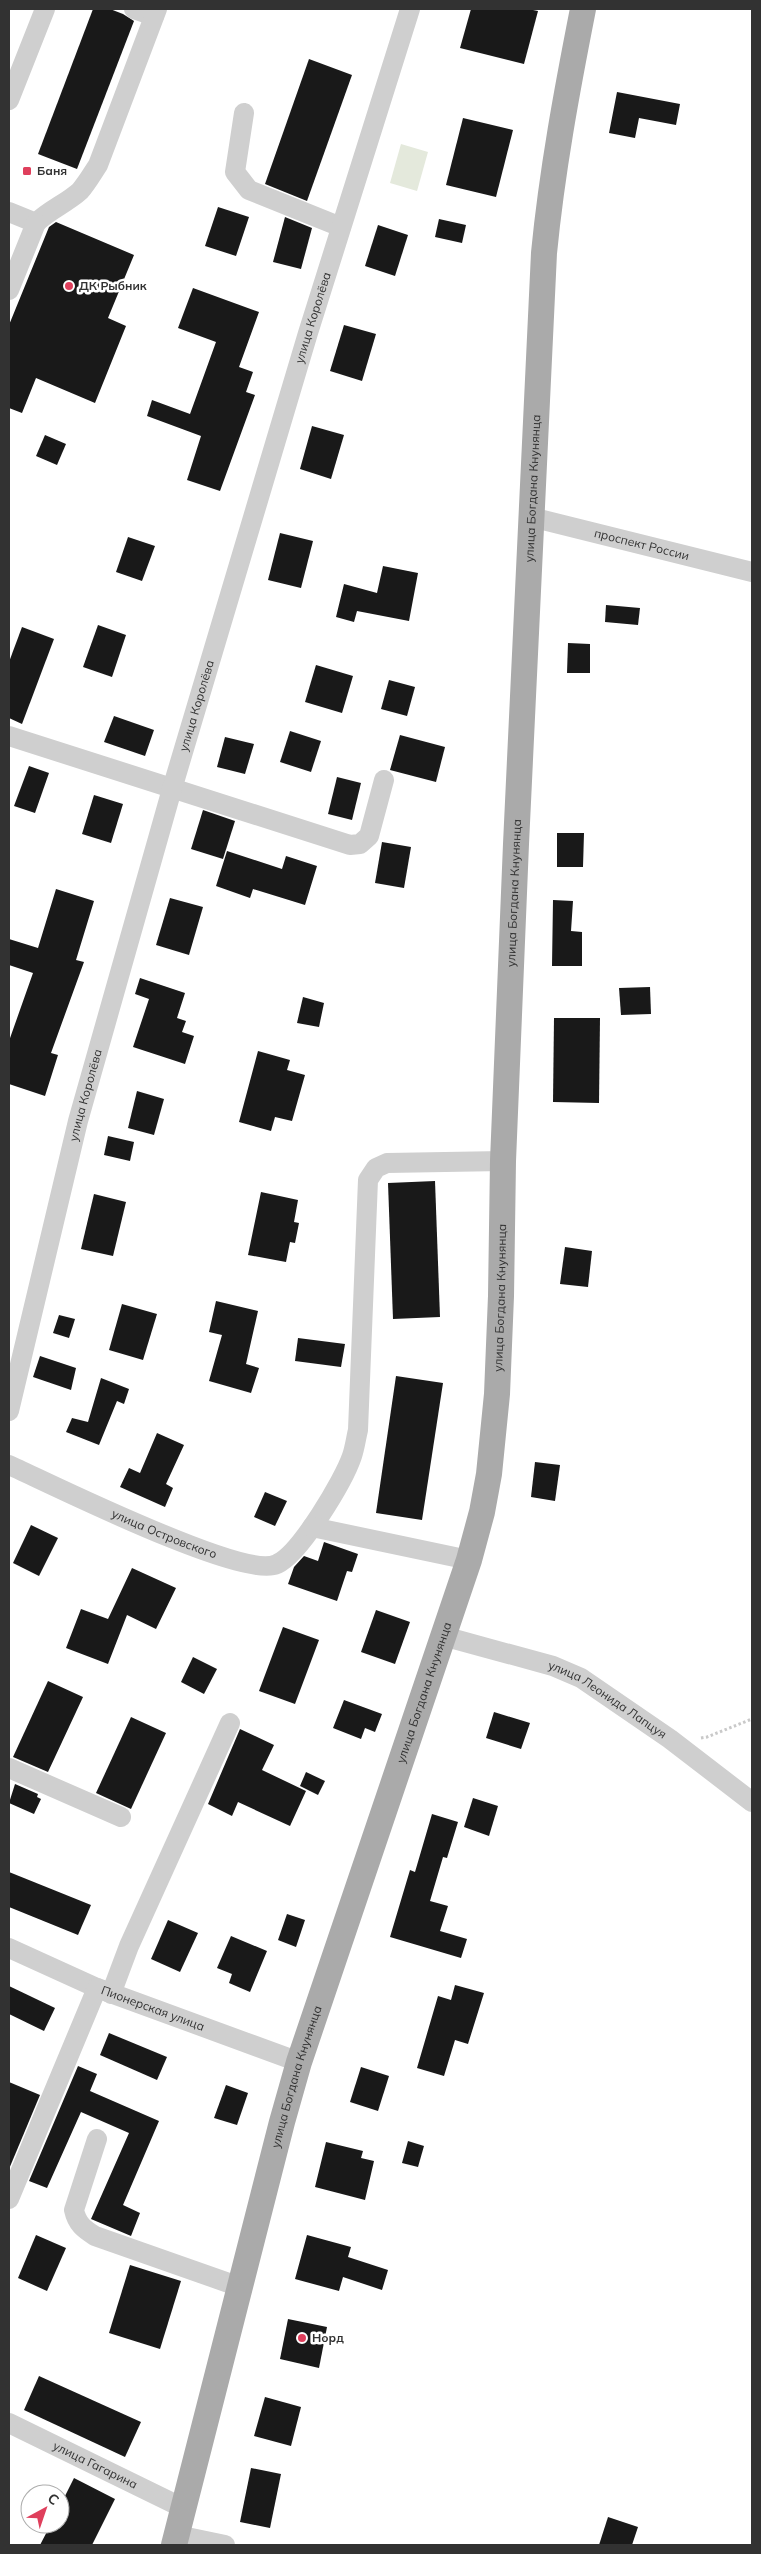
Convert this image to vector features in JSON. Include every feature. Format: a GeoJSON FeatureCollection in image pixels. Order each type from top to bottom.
{"type":"FeatureCollection","features":[{"type":"Feature","properties":{"kind":"main road","name":"улица Богдана Кнунянца"},"geometry":{"type":"LineString","coordinates":[[176,2540],[282,2122],[299,2062],[469,1560],[482,1512],[494,1437],[501,1296],[503,1161],[544,253],[549,201],[584,9]]}},
{"type":"Feature","properties":{"kind":"street"},"geometry":{"type":"LineString","coordinates":[[9,100],[45,9]]}},
{"type":"Feature","properties":{"kind":"street"},"geometry":{"type":"LineString","coordinates":[[9,290],[36,223],[47,212],[78,192],[98,165],[155,12],[134,9]]}},
{"type":"Feature","properties":{"kind":"street","name":"улица Королёва"},"geometry":{"type":"LineString","coordinates":[[9,1411],[78,1121],[172,789],[341,227],[410,9]]}},
{"type":"Feature","properties":{"kind":"street"},"geometry":{"type":"LineString","coordinates":[[244,113],[235,172],[248,190],[341,227]]}},
{"type":"Feature","properties":{"kind":"street"},"geometry":{"type":"LineString","coordinates":[[9,212],[36,223]]}},
{"type":"Feature","properties":{"kind":"street","name":"проспект России"},"geometry":{"type":"LineString","coordinates":[[531,517],[752,572]]}},
{"type":"Feature","properties":{"kind":"street"},"geometry":{"type":"LineString","coordinates":[[9,736],[350,845],[360,844],[369,836],[384,780]]}},
{"type":"Feature","properties":{"kind":"street","name":"улица Островского"},"geometry":{"type":"LineString","coordinates":[[9,1465],[142,1525],[226,1560],[261,1567],[278,1564],[294,1551],[312,1527],[341,1480],[352,1456],[358,1430],[368,1180],[376,1168],[387,1163],[503,1161]]}},
{"type":"Feature","properties":{"kind":"street"},"geometry":{"type":"LineString","coordinates":[[312,1527],[469,1560]]}},
{"type":"Feature","properties":{"kind":"street","name":"улица Леонида Лапцуя"},"geometry":{"type":"LineString","coordinates":[[443,1636],[553,1666],[581,1678],[670,1738],[752,1802]]}},
{"type":"Feature","properties":{"kind":"street"},"geometry":{"type":"LineString","coordinates":[[9,2198],[104,1991],[129,1946],[230,1723]]}},
{"type":"Feature","properties":{"kind":"street"},"geometry":{"type":"LineString","coordinates":[[9,1768],[121,1817]]}},
{"type":"Feature","properties":{"kind":"street","name":"Пионерская улица"},"geometry":{"type":"LineString","coordinates":[[9,1948],[104,1991],[299,2062]]}},
{"type":"Feature","properties":{"kind":"street"},"geometry":{"type":"LineString","coordinates":[[97,2139],[74,2210],[76,2220],[84,2230],[95,2236],[240,2287]]}},
{"type":"Feature","properties":{"kind":"street","name":"улица Гагарина"},"geometry":{"type":"LineString","coordinates":[[9,2423],[183,2508]]}},
{"type":"Feature","properties":{"kind":"street"},"geometry":{"type":"LineString","coordinates":[[176,2540],[225,2545]]}},
{"type":"Feature","properties":{"kind":"path"},"geometry":{"type":"LineString","coordinates":[[670,1738],[707,1737],[752,1719]]}},
{"type":"Feature","properties":{"kind":"shaded area"},"geometry":{"type":"Polygon","coordinates":[[[401,144],[428,152],[417,191],[390,183],[401,144]]]}},
{"type":"Feature","properties":{"kind":"building"},"geometry":{"type":"Polygon","coordinates":[[[93,9],[110,9],[134,21],[77,169],[38,154],[93,9]]]}},
{"type":"Feature","properties":{"kind":"building"},"geometry":{"type":"Polygon","coordinates":[[[471,9],[528,9],[538,11],[524,64],[460,48],[471,9]]]}},
{"type":"Feature","properties":{"kind":"building"},"geometry":{"type":"Polygon","coordinates":[[[309,59],[352,75],[307,201],[265,184],[309,59]]]}},
{"type":"Feature","properties":{"kind":"building"},"geometry":{"type":"Polygon","coordinates":[[[617,92],[680,104],[676,125],[639,118],[635,138],[609,133],[617,92]]]}},
{"type":"Feature","properties":{"kind":"building"},"geometry":{"type":"Polygon","coordinates":[[[463,118],[513,130],[496,197],[446,185],[463,118]]]}},
{"type":"Feature","properties":{"kind":"building"},"geometry":{"type":"Polygon","coordinates":[[[218,207],[249,217],[236,256],[205,246],[218,207]]]}},
{"type":"Feature","properties":{"kind":"building"},"geometry":{"type":"Polygon","coordinates":[[[285,217],[312,228],[301,269],[273,262],[285,217]]]}},
{"type":"Feature","properties":{"kind":"building"},"geometry":{"type":"Polygon","coordinates":[[[439,219],[466,225],[462,243],[435,237],[439,219]]]}},
{"type":"Feature","properties":{"kind":"building"},"geometry":{"type":"Polygon","coordinates":[[[56,222],[134,255],[108,318],[126,326],[95,403],[36,378],[22,413],[9,408],[9,325],[49,227],[56,222]]]}},
{"type":"Feature","properties":{"kind":"building"},"geometry":{"type":"Polygon","coordinates":[[[378,225],[408,235],[395,276],[365,266],[378,225]]]}},
{"type":"Feature","properties":{"kind":"building"},"geometry":{"type":"Polygon","coordinates":[[[193,288],[259,312],[239,367],[253,372],[246,392],[255,395],[220,491],[187,480],[201,436],[147,416],[152,400],[190,414],[216,342],[178,328],[193,288]]]}},
{"type":"Feature","properties":{"kind":"building"},"geometry":{"type":"Polygon","coordinates":[[[344,325],[376,334],[362,381],[330,371],[344,325]]]}},
{"type":"Feature","properties":{"kind":"building"},"geometry":{"type":"Polygon","coordinates":[[[312,426],[344,435],[331,479],[300,469],[312,426]]]}},
{"type":"Feature","properties":{"kind":"building"},"geometry":{"type":"Polygon","coordinates":[[[45,435],[66,444],[57,465],[36,456],[45,435]]]}},
{"type":"Feature","properties":{"kind":"building"},"geometry":{"type":"Polygon","coordinates":[[[280,533],[313,541],[301,588],[268,580],[280,533]]]}},
{"type":"Feature","properties":{"kind":"building"},"geometry":{"type":"Polygon","coordinates":[[[128,537],[155,546],[142,581],[116,572],[128,537]]]}},
{"type":"Feature","properties":{"kind":"building"},"geometry":{"type":"Polygon","coordinates":[[[383,566],[418,573],[409,621],[357,611],[354,622],[336,617],[344,584],[377,593],[383,566]]]}},
{"type":"Feature","properties":{"kind":"building"},"geometry":{"type":"Polygon","coordinates":[[[606,605],[640,608],[638,625],[605,622],[606,605]]]}},
{"type":"Feature","properties":{"kind":"building"},"geometry":{"type":"Polygon","coordinates":[[[98,625],[126,635],[112,677],[83,667],[98,625]]]}},
{"type":"Feature","properties":{"kind":"building"},"geometry":{"type":"Polygon","coordinates":[[[22,627],[54,639],[22,724],[9,718],[9,662],[22,627]]]}},
{"type":"Feature","properties":{"kind":"building"},"geometry":{"type":"Polygon","coordinates":[[[568,643],[590,644],[590,673],[567,673],[568,643]]]}},
{"type":"Feature","properties":{"kind":"building"},"geometry":{"type":"Polygon","coordinates":[[[316,665],[353,676],[342,713],[305,702],[316,665]]]}},
{"type":"Feature","properties":{"kind":"building"},"geometry":{"type":"Polygon","coordinates":[[[389,680],[415,687],[407,716],[381,709],[389,680]]]}},
{"type":"Feature","properties":{"kind":"building"},"geometry":{"type":"Polygon","coordinates":[[[114,716],[154,730],[145,756],[104,742],[114,716]]]}},
{"type":"Feature","properties":{"kind":"building"},"geometry":{"type":"Polygon","coordinates":[[[290,731],[321,741],[311,772],[280,762],[290,731]]]}},
{"type":"Feature","properties":{"kind":"building"},"geometry":{"type":"Polygon","coordinates":[[[400,735],[445,747],[436,782],[390,770],[400,735]]]}},
{"type":"Feature","properties":{"kind":"building"},"geometry":{"type":"Polygon","coordinates":[[[225,737],[254,744],[245,774],[217,767],[225,737]]]}},
{"type":"Feature","properties":{"kind":"building"},"geometry":{"type":"Polygon","coordinates":[[[29,766],[49,773],[35,813],[14,806],[29,766]]]}},
{"type":"Feature","properties":{"kind":"building"},"geometry":{"type":"Polygon","coordinates":[[[337,777],[361,783],[352,820],[328,814],[337,777]]]}},
{"type":"Feature","properties":{"kind":"building"},"geometry":{"type":"Polygon","coordinates":[[[94,795],[123,804],[111,843],[82,834],[94,795]]]}},
{"type":"Feature","properties":{"kind":"building"},"geometry":{"type":"Polygon","coordinates":[[[203,810],[235,821],[223,859],[191,849],[203,810]]]}},
{"type":"Feature","properties":{"kind":"building"},"geometry":{"type":"Polygon","coordinates":[[[557,833],[584,833],[583,867],[557,867],[557,833]]]}},
{"type":"Feature","properties":{"kind":"building"},"geometry":{"type":"Polygon","coordinates":[[[382,842],[411,847],[404,888],[375,883],[382,842]]]}},
{"type":"Feature","properties":{"kind":"building"},"geometry":{"type":"Polygon","coordinates":[[[227,851],[282,869],[286,856],[317,866],[305,905],[253,889],[250,898],[216,886],[227,851]]]}},
{"type":"Feature","properties":{"kind":"building"},"geometry":{"type":"Polygon","coordinates":[[[56,889],[94,901],[76,960],[84,962],[51,1053],[58,1055],[45,1096],[9,1084],[9,1041],[33,973],[9,965],[9,939],[38,948],[56,889]]]}},
{"type":"Feature","properties":{"kind":"building"},"geometry":{"type":"Polygon","coordinates":[[[170,898],[203,907],[189,955],[156,945],[170,898]]]}},
{"type":"Feature","properties":{"kind":"building"},"geometry":{"type":"Polygon","coordinates":[[[553,900],[573,901],[571,931],[582,932],[582,966],[552,966],[553,900]]]}},
{"type":"Feature","properties":{"kind":"building"},"geometry":{"type":"Polygon","coordinates":[[[140,978],[185,993],[177,1018],[186,1021],[182,1032],[194,1036],[185,1064],[133,1047],[149,999],[135,994],[140,978]]]}},
{"type":"Feature","properties":{"kind":"building"},"geometry":{"type":"Polygon","coordinates":[[[650,987],[651,1014],[621,1015],[619,988],[650,987]]]}},
{"type":"Feature","properties":{"kind":"building"},"geometry":{"type":"Polygon","coordinates":[[[303,997],[324,1003],[319,1027],[297,1023],[303,997]]]}},
{"type":"Feature","properties":{"kind":"building"},"geometry":{"type":"Polygon","coordinates":[[[554,1018],[600,1018],[599,1103],[553,1102],[554,1018]]]}},
{"type":"Feature","properties":{"kind":"building"},"geometry":{"type":"Polygon","coordinates":[[[258,1051],[290,1060],[287,1070],[305,1075],[292,1121],[275,1117],[271,1131],[239,1122],[258,1051]]]}},
{"type":"Feature","properties":{"kind":"building"},"geometry":{"type":"Polygon","coordinates":[[[137,1091],[164,1099],[154,1135],[128,1128],[137,1091]]]}},
{"type":"Feature","properties":{"kind":"building"},"geometry":{"type":"Polygon","coordinates":[[[108,1136],[134,1142],[130,1161],[104,1155],[108,1136]]]}},
{"type":"Feature","properties":{"kind":"building"},"geometry":{"type":"Polygon","coordinates":[[[435,1181],[440,1317],[393,1319],[388,1183],[435,1181]]]}},
{"type":"Feature","properties":{"kind":"building"},"geometry":{"type":"Polygon","coordinates":[[[261,1192],[298,1200],[294,1222],[299,1223],[295,1243],[290,1242],[286,1262],[248,1255],[261,1192]]]}},
{"type":"Feature","properties":{"kind":"building"},"geometry":{"type":"Polygon","coordinates":[[[94,1194],[126,1202],[113,1256],[81,1249],[94,1194]]]}},
{"type":"Feature","properties":{"kind":"building"},"geometry":{"type":"Polygon","coordinates":[[[565,1247],[592,1251],[588,1287],[560,1284],[565,1247]]]}},
{"type":"Feature","properties":{"kind":"building"},"geometry":{"type":"Polygon","coordinates":[[[216,1301],[258,1311],[246,1364],[259,1368],[251,1393],[209,1381],[222,1335],[209,1332],[216,1301]]]}},
{"type":"Feature","properties":{"kind":"building"},"geometry":{"type":"Polygon","coordinates":[[[122,1304],[157,1314],[143,1360],[109,1350],[122,1304]]]}},
{"type":"Feature","properties":{"kind":"building"},"geometry":{"type":"Polygon","coordinates":[[[59,1315],[75,1319],[69,1338],[53,1333],[59,1315]]]}},
{"type":"Feature","properties":{"kind":"building"},"geometry":{"type":"Polygon","coordinates":[[[298,1338],[345,1344],[341,1367],[295,1361],[298,1338]]]}},
{"type":"Feature","properties":{"kind":"building"},"geometry":{"type":"Polygon","coordinates":[[[40,1356],[76,1368],[71,1390],[33,1377],[40,1356]]]}},
{"type":"Feature","properties":{"kind":"building"},"geometry":{"type":"Polygon","coordinates":[[[396,1376],[443,1383],[422,1520],[376,1513],[396,1376]]]}},
{"type":"Feature","properties":{"kind":"building"},"geometry":{"type":"Polygon","coordinates":[[[101,1378],[129,1389],[124,1404],[117,1401],[99,1445],[66,1432],[72,1418],[88,1422],[101,1378]]]}},
{"type":"Feature","properties":{"kind":"building"},"geometry":{"type":"Polygon","coordinates":[[[157,1433],[184,1445],[166,1484],[173,1488],[165,1507],[120,1487],[129,1468],[140,1473],[157,1433]]]}},
{"type":"Feature","properties":{"kind":"building"},"geometry":{"type":"Polygon","coordinates":[[[535,1462],[560,1465],[555,1501],[531,1497],[535,1462]]]}},
{"type":"Feature","properties":{"kind":"building"},"geometry":{"type":"Polygon","coordinates":[[[265,1492],[287,1501],[275,1526],[254,1517],[265,1492]]]}},
{"type":"Feature","properties":{"kind":"building"},"geometry":{"type":"Polygon","coordinates":[[[31,1525],[58,1538],[39,1576],[13,1563],[31,1525]]]}},
{"type":"Feature","properties":{"kind":"building"},"geometry":{"type":"Polygon","coordinates":[[[324,1542],[358,1554],[352,1572],[347,1571],[337,1601],[288,1584],[294,1567],[304,1556],[318,1561],[324,1542]]]}},
{"type":"Feature","properties":{"kind":"building"},"geometry":{"type":"Polygon","coordinates":[[[132,1568],[176,1588],[156,1629],[127,1615],[108,1664],[66,1648],[81,1609],[108,1619],[132,1568]]]}},
{"type":"Feature","properties":{"kind":"building"},"geometry":{"type":"Polygon","coordinates":[[[376,1610],[410,1622],[395,1664],[361,1652],[376,1610]]]}},
{"type":"Feature","properties":{"kind":"building"},"geometry":{"type":"Polygon","coordinates":[[[283,1627],[319,1640],[295,1704],[259,1691],[283,1627]]]}},
{"type":"Feature","properties":{"kind":"building"},"geometry":{"type":"Polygon","coordinates":[[[193,1657],[217,1669],[204,1694],[181,1682],[193,1657]]]}},
{"type":"Feature","properties":{"kind":"building"},"geometry":{"type":"Polygon","coordinates":[[[48,1681],[83,1697],[48,1772],[13,1757],[48,1681]]]}},
{"type":"Feature","properties":{"kind":"building"},"geometry":{"type":"Polygon","coordinates":[[[344,1700],[382,1714],[375,1732],[365,1728],[361,1739],[333,1728],[344,1700]]]}},
{"type":"Feature","properties":{"kind":"building"},"geometry":{"type":"Polygon","coordinates":[[[494,1712],[530,1723],[521,1749],[486,1738],[494,1712]]]}},
{"type":"Feature","properties":{"kind":"building"},"geometry":{"type":"Polygon","coordinates":[[[131,1717],[166,1733],[131,1809],[96,1793],[131,1717]]]}},
{"type":"Feature","properties":{"kind":"building"},"geometry":{"type":"Polygon","coordinates":[[[240,1729],[274,1745],[262,1770],[306,1791],[290,1826],[238,1802],[232,1816],[208,1804],[240,1729]]]}},
{"type":"Feature","properties":{"kind":"building"},"geometry":{"type":"Polygon","coordinates":[[[306,1772],[325,1781],[318,1795],[300,1786],[306,1772]]]}},
{"type":"Feature","properties":{"kind":"building"},"geometry":{"type":"Polygon","coordinates":[[[15,1784],[38,1794],[37,1797],[41,1799],[34,1814],[9,1803],[15,1784]]]}},
{"type":"Feature","properties":{"kind":"building"},"geometry":{"type":"Polygon","coordinates":[[[473,1798],[498,1806],[489,1836],[464,1827],[473,1798]]]}},
{"type":"Feature","properties":{"kind":"building"},"geometry":{"type":"Polygon","coordinates":[[[432,1814],[458,1822],[447,1858],[443,1857],[430,1901],[448,1906],[440,1931],[467,1939],[461,1958],[390,1937],[410,1870],[415,1872],[432,1814]]]}},
{"type":"Feature","properties":{"kind":"building"},"geometry":{"type":"Polygon","coordinates":[[[9,1872],[91,1905],[78,1935],[9,1907],[9,1872]]]}},
{"type":"Feature","properties":{"kind":"building"},"geometry":{"type":"Polygon","coordinates":[[[287,1914],[305,1920],[296,1947],[278,1940],[287,1914]]]}},
{"type":"Feature","properties":{"kind":"building"},"geometry":{"type":"Polygon","coordinates":[[[168,1920],[198,1933],[180,1972],[151,1959],[168,1920]]]}},
{"type":"Feature","properties":{"kind":"building"},"geometry":{"type":"Polygon","coordinates":[[[231,1936],[267,1951],[250,1992],[229,1983],[232,1974],[217,1968],[231,1936]]]}},
{"type":"Feature","properties":{"kind":"building"},"geometry":{"type":"Polygon","coordinates":[[[455,1985],[484,1993],[468,2044],[455,2040],[444,2076],[417,2068],[438,1996],[451,2000],[455,1985]]]}},
{"type":"Feature","properties":{"kind":"building"},"geometry":{"type":"Polygon","coordinates":[[[9,1986],[55,2008],[44,2031],[9,2014],[9,1986]]]}},
{"type":"Feature","properties":{"kind":"building"},"geometry":{"type":"Polygon","coordinates":[[[109,2033],[167,2057],[157,2080],[100,2055],[109,2033]]]}},
{"type":"Feature","properties":{"kind":"building"},"geometry":{"type":"Polygon","coordinates":[[[78,2066],[97,2074],[90,2091],[159,2121],[123,2205],[140,2213],[131,2236],[91,2219],[129,2133],[81,2112],[47,2188],[29,2181],[78,2066]]]}},
{"type":"Feature","properties":{"kind":"building"},"geometry":{"type":"Polygon","coordinates":[[[361,2067],[389,2076],[378,2111],[350,2102],[361,2067]]]}},
{"type":"Feature","properties":{"kind":"building"},"geometry":{"type":"Polygon","coordinates":[[[9,2082],[40,2095],[9,2169],[9,2082]]]}},
{"type":"Feature","properties":{"kind":"building"},"geometry":{"type":"Polygon","coordinates":[[[226,2085],[248,2093],[237,2125],[214,2118],[226,2085]]]}},
{"type":"Feature","properties":{"kind":"building"},"geometry":{"type":"Polygon","coordinates":[[[408,2141],[424,2146],[418,2167],[402,2163],[408,2141]]]}},
{"type":"Feature","properties":{"kind":"building"},"geometry":{"type":"Polygon","coordinates":[[[326,2142],[363,2151],[361,2158],[374,2161],[365,2200],[315,2187],[326,2142]]]}},
{"type":"Feature","properties":{"kind":"building"},"geometry":{"type":"Polygon","coordinates":[[[36,2235],[66,2248],[47,2291],[18,2278],[36,2235]]]}},
{"type":"Feature","properties":{"kind":"building"},"geometry":{"type":"Polygon","coordinates":[[[307,2235],[351,2247],[348,2257],[388,2270],[382,2290],[343,2277],[339,2291],[295,2279],[307,2235]]]}},
{"type":"Feature","properties":{"kind":"building"},"geometry":{"type":"Polygon","coordinates":[[[130,2265],[181,2281],[160,2349],[109,2333],[130,2265]]]}},
{"type":"Feature","properties":{"kind":"building"},"geometry":{"type":"Polygon","coordinates":[[[288,2319],[327,2327],[319,2368],[280,2359],[288,2319]]]}},
{"type":"Feature","properties":{"kind":"building"},"geometry":{"type":"Polygon","coordinates":[[[39,2376],[141,2422],[125,2457],[24,2410],[39,2376]]]}},
{"type":"Feature","properties":{"kind":"building"},"geometry":{"type":"Polygon","coordinates":[[[265,2397],[301,2407],[291,2446],[254,2436],[265,2397]]]}},
{"type":"Feature","properties":{"kind":"building"},"geometry":{"type":"Polygon","coordinates":[[[251,2468],[281,2474],[270,2528],[240,2522],[251,2468]]]}},
{"type":"Feature","properties":{"kind":"building"},"geometry":{"type":"Polygon","coordinates":[[[74,2478],[115,2499],[92,2545],[40,2545],[46,2534],[70,2534],[70,2486],[74,2478]]]}},
{"type":"Feature","properties":{"kind":"building"},"geometry":{"type":"Polygon","coordinates":[[[608,2517],[638,2527],[632,2545],[599,2545],[608,2517]]]}},
{"type":"Feature","properties":{"kind":"place","name":"Баня"},"geometry":{"type":"Point","coordinates":[27,171]}},
{"type":"Feature","properties":{"kind":"place","name":"ДК Рыбник"},"geometry":{"type":"Point","coordinates":[69,286]}},
{"type":"Feature","properties":{"kind":"place","name":"Норд"},"geometry":{"type":"Point","coordinates":[302,2338]}}]}
